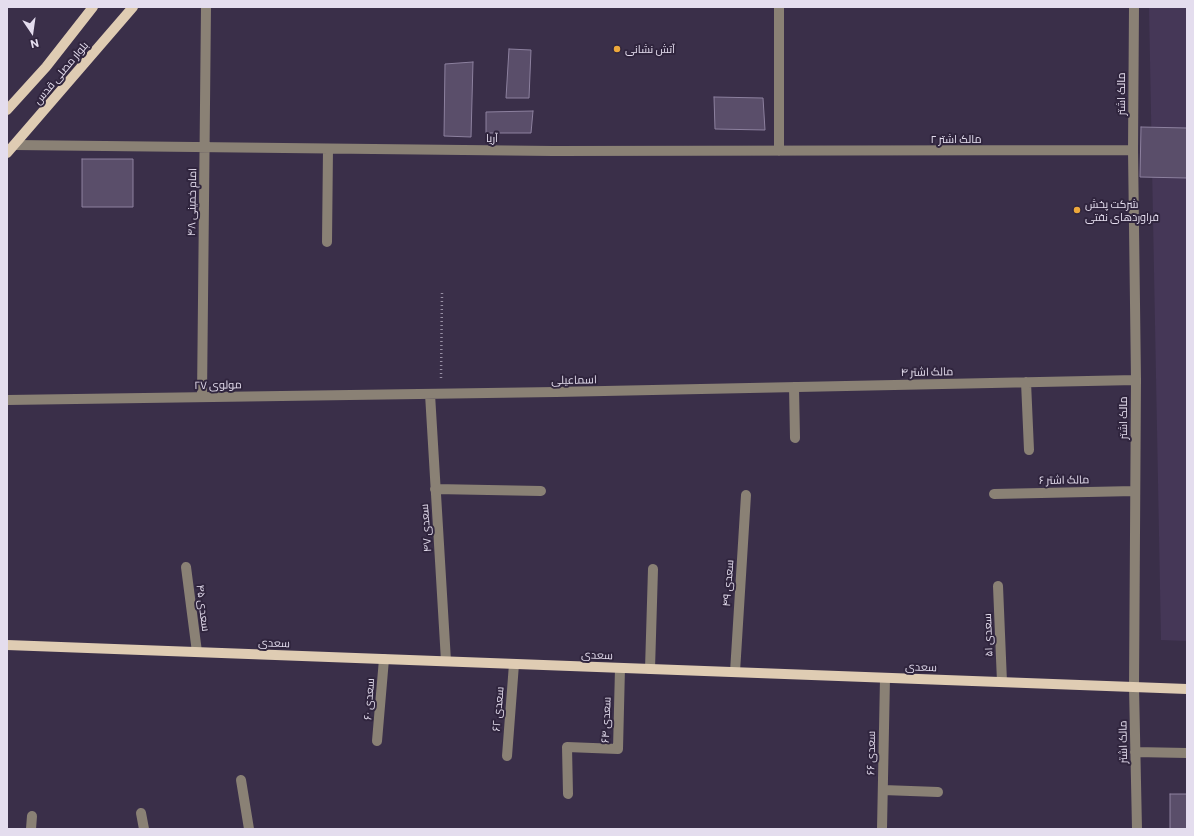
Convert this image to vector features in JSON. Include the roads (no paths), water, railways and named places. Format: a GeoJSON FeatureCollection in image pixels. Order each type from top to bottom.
{"type":"FeatureCollection","features":[{"type":"Feature","properties":{"kind":"main road","name":"بلوار مصلی قدس"},"geometry":{"type":"LineString","coordinates":[[7,110],[46,67],[92,7]]}},
{"type":"Feature","properties":{"kind":"main road","name":"بلوار مصلی قدس"},"geometry":{"type":"LineString","coordinates":[[7,153],[133,7]]}},
{"type":"Feature","properties":{"kind":"main road","name":"سعدی"},"geometry":{"type":"LineString","coordinates":[[7,645],[1187,689]]}},
{"type":"Feature","properties":{"kind":"street","name":"امام خمینی ۴۸"},"geometry":{"type":"LineString","coordinates":[[202,397],[206,7]]}},
{"type":"Feature","properties":{"kind":"street"},"geometry":{"type":"LineString","coordinates":[[778,7],[779,151]]}},
{"type":"Feature","properties":{"kind":"street","name":"مالک اشتر"},"geometry":{"type":"LineString","coordinates":[[1134,7],[1133,150],[1136,380],[1134,687],[1137,829]]}},
{"type":"Feature","properties":{"kind":"street","name":"آریا"},"geometry":{"type":"LineString","coordinates":[[15,145],[328,149],[779,151]]}},
{"type":"Feature","properties":{"kind":"street"},"geometry":{"type":"LineString","coordinates":[[328,149],[328,242]]}},
{"type":"Feature","properties":{"kind":"street","name":"مالک اشتر ۲"},"geometry":{"type":"LineString","coordinates":[[779,151],[1133,150]]}},
{"type":"Feature","properties":{"kind":"street","name":"مالک اشتر ۴"},"geometry":{"type":"LineString","coordinates":[[720,388],[1136,380]]}},
{"type":"Feature","properties":{"kind":"street"},"geometry":{"type":"LineString","coordinates":[[1026,382],[1029,450]]}},
{"type":"Feature","properties":{"kind":"street"},"geometry":{"type":"LineString","coordinates":[[794,387],[795,438]]}},
{"type":"Feature","properties":{"kind":"street","name":"اسماعیلی"},"geometry":{"type":"LineString","coordinates":[[430,394],[720,388]]}},
{"type":"Feature","properties":{"kind":"street","name":"مولوی ۲۷"},"geometry":{"type":"LineString","coordinates":[[7,400],[430,394]]}},
{"type":"Feature","properties":{"kind":"street","name":"سعدی ۴۷"},"geometry":{"type":"LineString","coordinates":[[430,394],[446,661]]}},
{"type":"Feature","properties":{"kind":"street"},"geometry":{"type":"LineString","coordinates":[[435,489],[541,491]]}},
{"type":"Feature","properties":{"kind":"street","name":"مالک اشتر ۶"},"geometry":{"type":"LineString","coordinates":[[994,494],[1135,491]]}},
{"type":"Feature","properties":{"kind":"street","name":"سعدی ۴۹"},"geometry":{"type":"LineString","coordinates":[[735,672],[746,495]]}},
{"type":"Feature","properties":{"kind":"street","name":"سعدی ۴۵"},"geometry":{"type":"LineString","coordinates":[[186,567],[197,652]]}},
{"type":"Feature","properties":{"kind":"street"},"geometry":{"type":"LineString","coordinates":[[650,669],[654,569]]}},
{"type":"Feature","properties":{"kind":"street","name":"سعدی ۵۱"},"geometry":{"type":"LineString","coordinates":[[998,586],[1002,682]]}},
{"type":"Feature","properties":{"kind":"street","name":"سعدی ۶۰"},"geometry":{"type":"LineString","coordinates":[[378,741],[384,659]]}},
{"type":"Feature","properties":{"kind":"street","name":"سعدی ۶۲"},"geometry":{"type":"LineString","coordinates":[[507,756],[514,664]]}},
{"type":"Feature","properties":{"kind":"street","name":"سعدی ۶۴"},"geometry":{"type":"LineString","coordinates":[[568,794],[568,747],[618,749],[620,668]]}},
{"type":"Feature","properties":{"kind":"street","name":"سعدی ۶۶"},"geometry":{"type":"LineString","coordinates":[[882,829],[885,678]]}},
{"type":"Feature","properties":{"kind":"street"},"geometry":{"type":"LineString","coordinates":[[1135,752],[1187,753]]}},
{"type":"Feature","properties":{"kind":"street"},"geometry":{"type":"LineString","coordinates":[[241,780],[250,829]]}},
{"type":"Feature","properties":{"kind":"street"},"geometry":{"type":"LineString","coordinates":[[883,790],[938,792]]}},
{"type":"Feature","properties":{"kind":"street"},"geometry":{"type":"LineString","coordinates":[[141,813],[144,829]]}},
{"type":"Feature","properties":{"kind":"street"},"geometry":{"type":"LineString","coordinates":[[32,816],[32,829]]}},
{"type":"Feature","properties":{"kind":"place","name":"آتش نشانی"},"geometry":{"type":"Point","coordinates":[617,49]}},
{"type":"Feature","properties":{"kind":"place","name":"شرکت پخش فراوردهای نفتی"},"geometry":{"type":"Point","coordinates":[1077,210]}}]}
